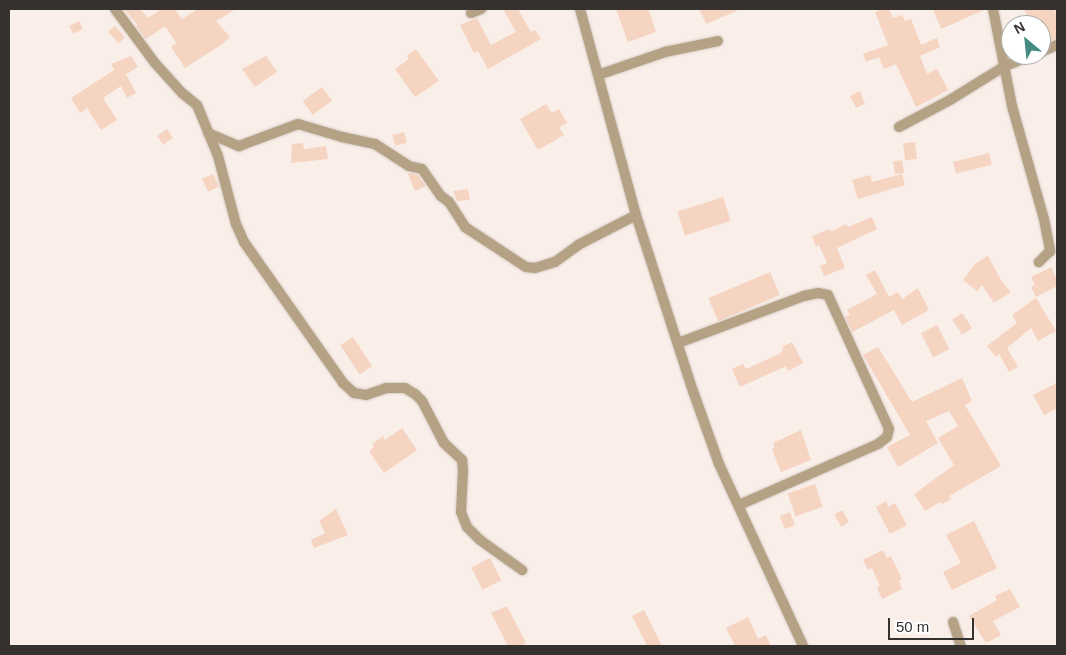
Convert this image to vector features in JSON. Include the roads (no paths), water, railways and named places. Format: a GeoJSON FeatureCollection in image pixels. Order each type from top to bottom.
{"type":"FeatureCollection","features":[{"type":"Feature","properties":{"kind":"street"},"geometry":{"type":"LineString","coordinates":[[115,9],[155,63],[182,93],[197,105],[224,176],[236,224],[252,256],[349,391],[366,395],[386,388],[405,388],[422,401],[444,444],[462,460],[461,512],[467,527],[480,540],[522,570]]}},
{"type":"Feature","properties":{"kind":"street"},"geometry":{"type":"LineString","coordinates":[[471,14],[481,9]]}},
{"type":"Feature","properties":{"kind":"street"},"geometry":{"type":"LineString","coordinates":[[580,9],[636,215],[719,464],[803,646]]}},
{"type":"Feature","properties":{"kind":"street"},"geometry":{"type":"LineString","coordinates":[[993,9],[1012,106],[1044,219],[1050,251],[1039,262]]}},
{"type":"Feature","properties":{"kind":"street"},"geometry":{"type":"LineString","coordinates":[[598,75],[665,52],[718,41]]}},
{"type":"Feature","properties":{"kind":"street"},"geometry":{"type":"LineString","coordinates":[[899,127],[950,100],[1005,66]]}},
{"type":"Feature","properties":{"kind":"street"},"geometry":{"type":"LineString","coordinates":[[208,132],[239,146],[298,124],[342,137],[375,144],[410,166],[422,169],[441,196],[450,202],[465,227],[526,267],[535,268],[555,262],[578,245],[636,215]]}},
{"type":"Feature","properties":{"kind":"street"},"geometry":{"type":"LineString","coordinates":[[678,343],[804,296],[818,293],[828,295],[889,429],[887,437],[878,444],[739,505]]}},
{"type":"Feature","properties":{"kind":"street"},"geometry":{"type":"LineString","coordinates":[[953,622],[961,646]]}}]}
